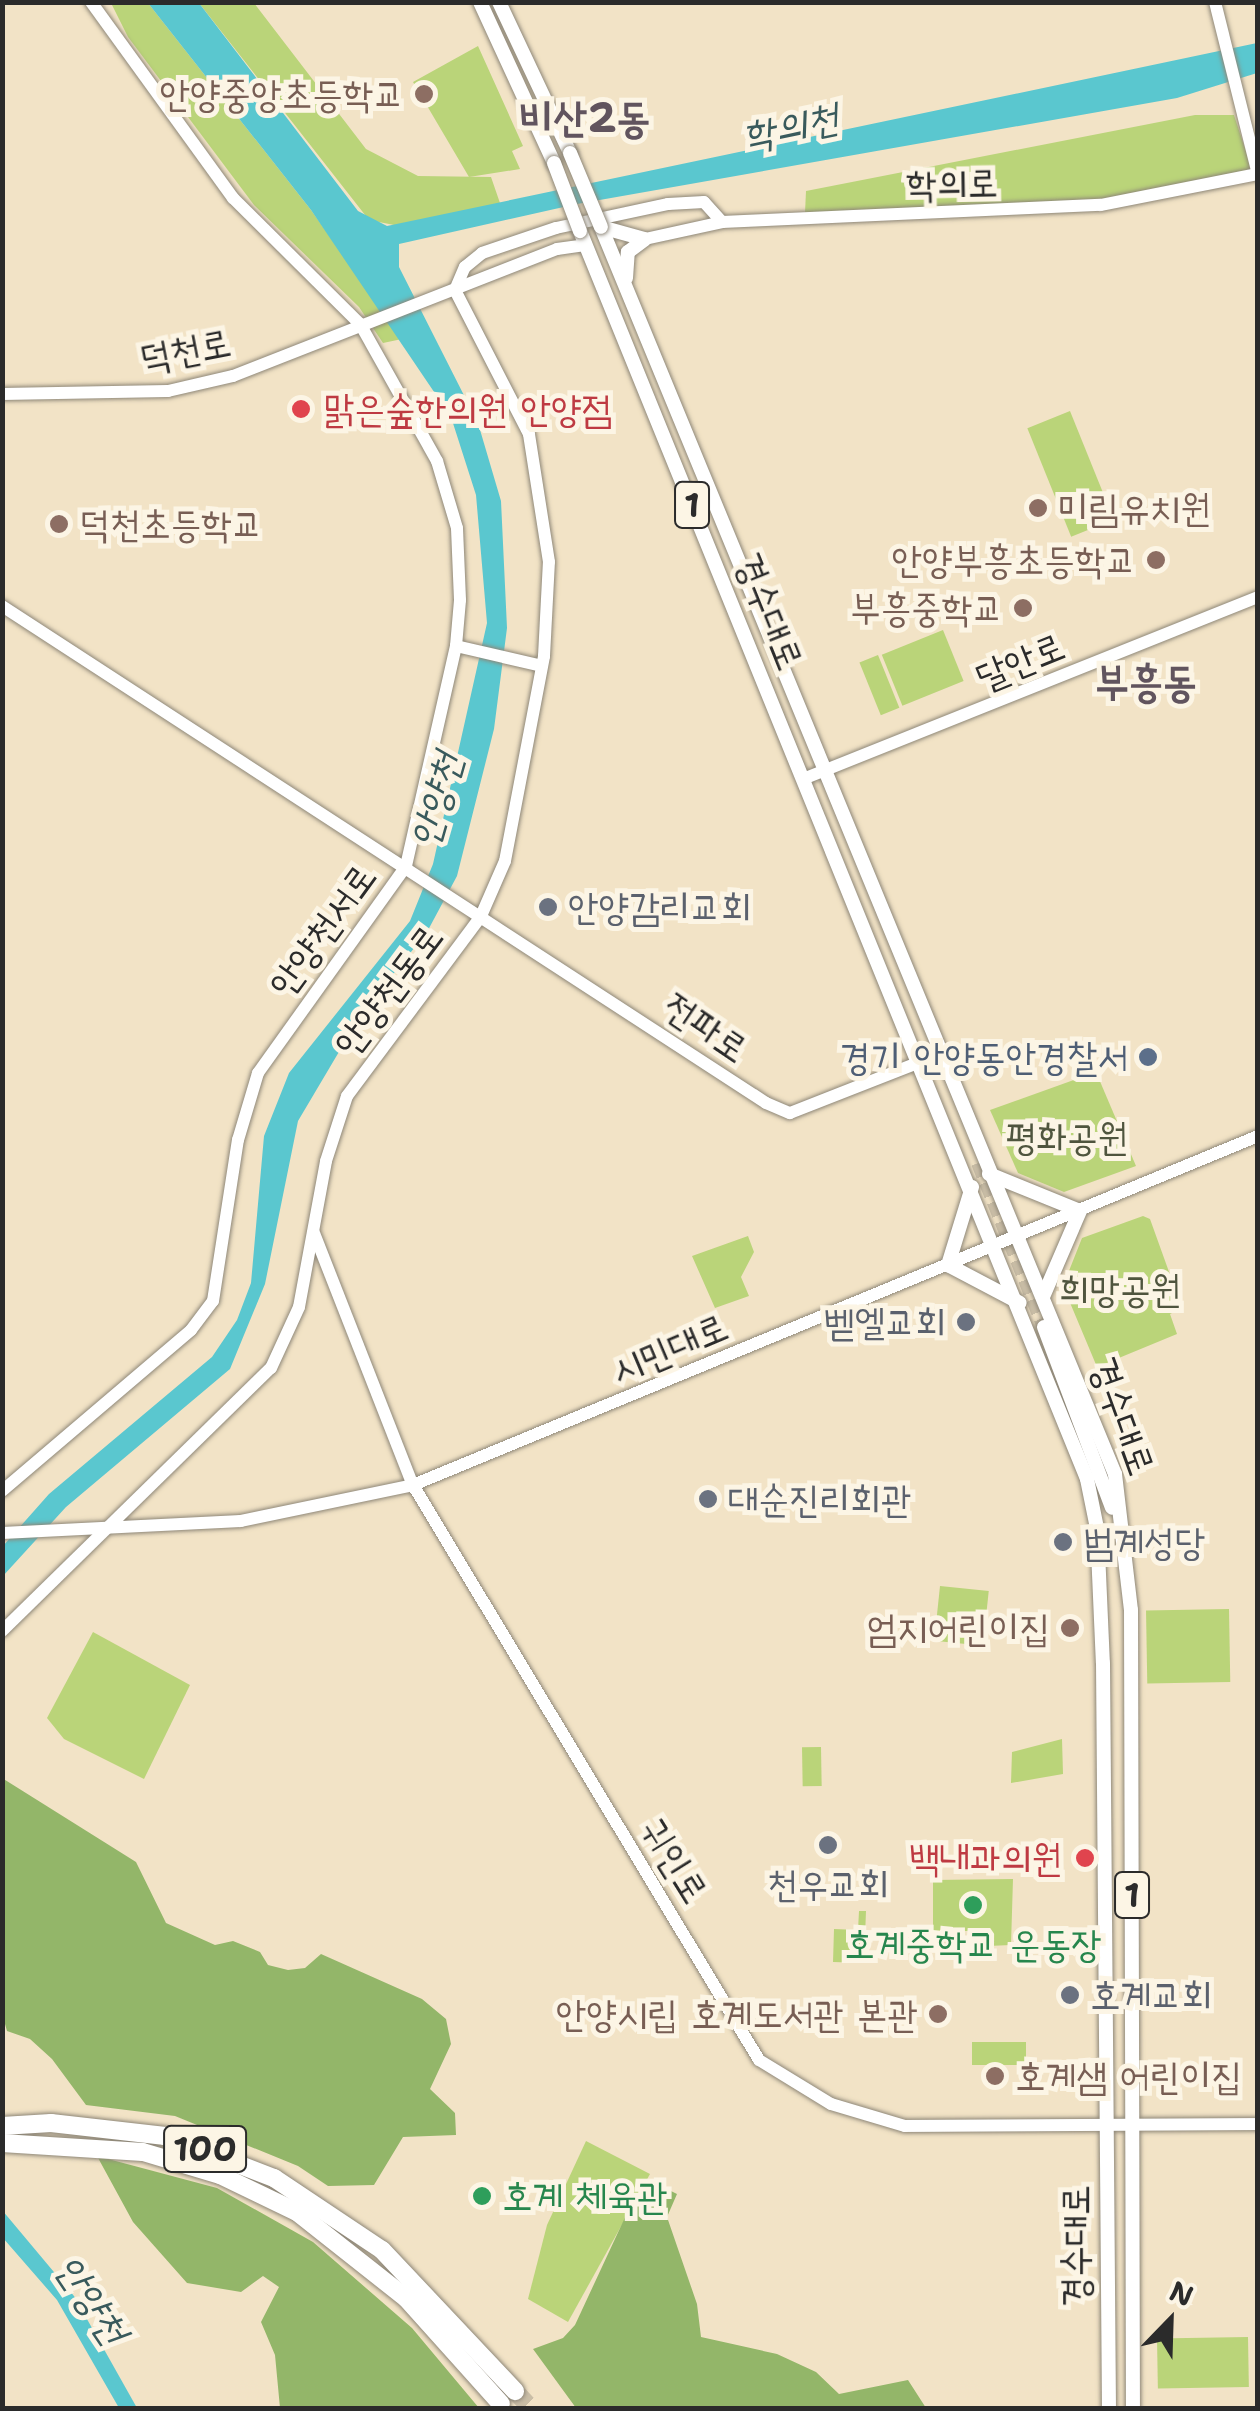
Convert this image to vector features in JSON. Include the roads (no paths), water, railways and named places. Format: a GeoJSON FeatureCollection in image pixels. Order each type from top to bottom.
{"type":"FeatureCollection","features":[{"type":"Feature","properties":{"kind":"highway","name":"100"},"geometry":{"type":"LineString","coordinates":[[2,2126],[92,2126],[197,2146],[309,2196],[382,2250],[508,2397],[368,2265],[297,2212],[186,2163],[98,2145],[2,2143]]}},
{"type":"Feature","properties":{"kind":"main road","name":"1"},"geometry":{"type":"LineString","coordinates":[[480,2],[554,163],[582,238]]}},
{"type":"Feature","properties":{"kind":"main road","name":"1"},"geometry":{"type":"LineString","coordinates":[[498,2],[601,227]]}},
{"type":"Feature","properties":{"kind":"main road"},"geometry":{"type":"LineString","coordinates":[[601,227],[645,239]]}},
{"type":"Feature","properties":{"kind":"main road","name":"경수대로"},"geometry":{"type":"LineString","coordinates":[[601,227],[822,771],[975,1164],[855,905]]}},
{"type":"Feature","properties":{"kind":"main road","name":"경수대로"},"geometry":{"type":"LineString","coordinates":[[582,238],[1020,1303],[1087,1478],[1097,1528],[1103,1663]]}},
{"type":"Feature","properties":{"kind":"main road"},"geometry":{"type":"LineString","coordinates":[[626,284],[628,252],[645,239]]}},
{"type":"Feature","properties":{"kind":"main road","name":"경수대로"},"geometry":{"type":"LineString","coordinates":[[862,872],[1115,1474],[1130,1610],[1133,2408]]}},
{"type":"Feature","properties":{"kind":"main road"},"geometry":{"type":"LineString","coordinates":[[990,1174],[1080,1211],[1043,1297]]}},
{"type":"Feature","properties":{"kind":"main road"},"geometry":{"type":"LineString","coordinates":[[972,1186],[948,1265],[1020,1303]]}},
{"type":"Feature","properties":{"kind":"main road","name":"경수대로"},"geometry":{"type":"LineString","coordinates":[[1109,2408],[1103,1527],[1094,1478],[1041,1328],[1104,1476],[1116,1526],[1128,1663]]}},
{"type":"Feature","properties":{"kind":"street","name":"안양천서로"},"geometry":{"type":"LineString","coordinates":[[2,1491],[203,1316],[218,1286],[238,1140],[258,1073],[409,868],[456,646],[457,528],[437,461],[365,323],[233,198],[91,2]]}},
{"type":"Feature","properties":{"kind":"street"},"geometry":{"type":"LineString","coordinates":[[1215,2],[1218,28],[1257,174]]}},
{"type":"Feature","properties":{"kind":"street","name":"학의로"},"geometry":{"type":"LineString","coordinates":[[645,239],[722,222],[1077,208],[1257,174]]}},
{"type":"Feature","properties":{"kind":"street"},"geometry":{"type":"LineString","coordinates":[[449,292],[465,267],[482,253],[556,228],[668,204],[704,202],[722,222]]}},
{"type":"Feature","properties":{"kind":"street"},"geometry":{"type":"LineString","coordinates":[[449,292],[582,238]]}},
{"type":"Feature","properties":{"kind":"street"},"geometry":{"type":"LineString","coordinates":[[482,253],[490,276]]}},
{"type":"Feature","properties":{"kind":"street","name":"덕천로"},"geometry":{"type":"LineString","coordinates":[[2,394],[168,391],[233,376],[449,292]]}},
{"type":"Feature","properties":{"kind":"street","name":"안양천동로"},"geometry":{"type":"LineString","coordinates":[[2,1632],[101,1529],[270,1368],[298,1307],[347,1096],[477,913],[505,860],[542,666],[548,562],[529,434],[449,292]]}},
{"type":"Feature","properties":{"kind":"street","name":"달안로"},"geometry":{"type":"LineString","coordinates":[[804,779],[1258,597]]}},
{"type":"Feature","properties":{"kind":"street"},"geometry":{"type":"LineString","coordinates":[[2,606],[477,913]]}},
{"type":"Feature","properties":{"kind":"street"},"geometry":{"type":"LineString","coordinates":[[456,646],[542,666]]}},
{"type":"Feature","properties":{"kind":"street","name":"전파로"},"geometry":{"type":"LineString","coordinates":[[477,913],[790,1113],[920,1062]]}},
{"type":"Feature","properties":{"kind":"street","name":"시민대로"},"geometry":{"type":"LineString","coordinates":[[2,1533],[289,1515],[412,1485],[1258,1136]]}},
{"type":"Feature","properties":{"kind":"street","name":"귀인로"},"geometry":{"type":"LineString","coordinates":[[314,1231],[412,1485],[758,2060],[831,2104],[905,2126],[1258,2124]]}},
{"type":"Feature","properties":{"kind":"water"},"geometry":{"type":"Polygon","coordinates":[[[148,3],[199,3],[358,211],[387,226],[1257,43],[1257,73],[1177,98],[577,204],[399,244],[399,267],[478,423],[501,501],[507,628],[494,729],[457,876],[427,932],[362,1013],[298,1121],[265,1284],[230,1369],[66,1507],[3,1576],[3,1546],[49,1494],[212,1357],[237,1320],[251,1283],[264,1136],[289,1073],[410,921],[433,864],[487,623],[476,495],[451,417],[311,210],[148,3]]]}},
{"type":"Feature","properties":{"kind":"water"},"geometry":{"type":"Polygon","coordinates":[[[2,2210],[74,2296],[137,2408],[119,2408],[57,2300],[3,2238],[2,2210]]]}},
{"type":"Feature","properties":{"kind":"tunnel"},"geometry":{"type":"LineString","coordinates":[[978,1163],[1044,1327]]}},
{"type":"Feature","properties":{"kind":"tunnel"},"geometry":{"type":"LineString","coordinates":[[515,2391],[531,2408]]}},
{"type":"Feature","properties":{"kind":"place","name":"안양중앙초등학교"},"geometry":{"type":"Point","coordinates":[424,94]}},
{"type":"Feature","properties":{"kind":"place","name":"맑은숲한의원 안양점"},"geometry":{"type":"Point","coordinates":[301,409]}},
{"type":"Feature","properties":{"kind":"place","name":"미림유치원"},"geometry":{"type":"Point","coordinates":[1038,508]}},
{"type":"Feature","properties":{"kind":"place","name":"덕천초등학교"},"geometry":{"type":"Point","coordinates":[59,524]}},
{"type":"Feature","properties":{"kind":"place","name":"안양부흥초등학교"},"geometry":{"type":"Point","coordinates":[1156,560]}},
{"type":"Feature","properties":{"kind":"place","name":"부흥중학교"},"geometry":{"type":"Point","coordinates":[1023,608]}},
{"type":"Feature","properties":{"kind":"place","name":"안양감리교회"},"geometry":{"type":"Point","coordinates":[548,907]}},
{"type":"Feature","properties":{"kind":"place","name":"경기 안양동안경찰서"},"geometry":{"type":"Point","coordinates":[1148,1057]}},
{"type":"Feature","properties":{"kind":"place","name":"벧엘교회"},"geometry":{"type":"Point","coordinates":[966,1322]}},
{"type":"Feature","properties":{"kind":"place","name":"대순진리회관"},"geometry":{"type":"Point","coordinates":[708,1499]}},
{"type":"Feature","properties":{"kind":"place","name":"범계성당"},"geometry":{"type":"Point","coordinates":[1063,1542]}},
{"type":"Feature","properties":{"kind":"place","name":"엄지어린이집"},"geometry":{"type":"Point","coordinates":[1070,1628]}},
{"type":"Feature","properties":{"kind":"place","name":"천우교회"},"geometry":{"type":"Point","coordinates":[828,1845]}},
{"type":"Feature","properties":{"kind":"place","name":"백내과의원"},"geometry":{"type":"Point","coordinates":[1085,1858]}},
{"type":"Feature","properties":{"kind":"place","name":"호계중학교 운동장"},"geometry":{"type":"Point","coordinates":[973,1905]}},
{"type":"Feature","properties":{"kind":"place","name":"호계교회"},"geometry":{"type":"Point","coordinates":[1070,1995]}},
{"type":"Feature","properties":{"kind":"place","name":"안양시립 호계도서관 본관"},"geometry":{"type":"Point","coordinates":[938,2014]}},
{"type":"Feature","properties":{"kind":"place","name":"호계샘 어린이집"},"geometry":{"type":"Point","coordinates":[995,2076]}},
{"type":"Feature","properties":{"kind":"place","name":"호계 체육관"},"geometry":{"type":"Point","coordinates":[482,2196]}},
{"type":"Feature","properties":{"kind":"district","name":"비산2동"},"geometry":{"type":"Point","coordinates":[585,117]}},
{"type":"Feature","properties":{"kind":"district","name":"부흥동"},"geometry":{"type":"Point","coordinates":[1146,681]}},
{"type":"Feature","properties":{"kind":"water label","name":"학의천"},"geometry":{"type":"Point","coordinates":[790,126]}},
{"type":"Feature","properties":{"kind":"water label","name":"안양천"},"geometry":{"type":"Point","coordinates":[435,800]}},
{"type":"Feature","properties":{"kind":"water label","name":"안양천"},"geometry":{"type":"Point","coordinates":[92,2299]}},
{"type":"Feature","properties":{"kind":"park label","name":"평화공원"},"geometry":{"type":"Point","coordinates":[1067,1137]}},
{"type":"Feature","properties":{"kind":"park label","name":"희망공원"},"geometry":{"type":"Point","coordinates":[1120,1289]}}]}
